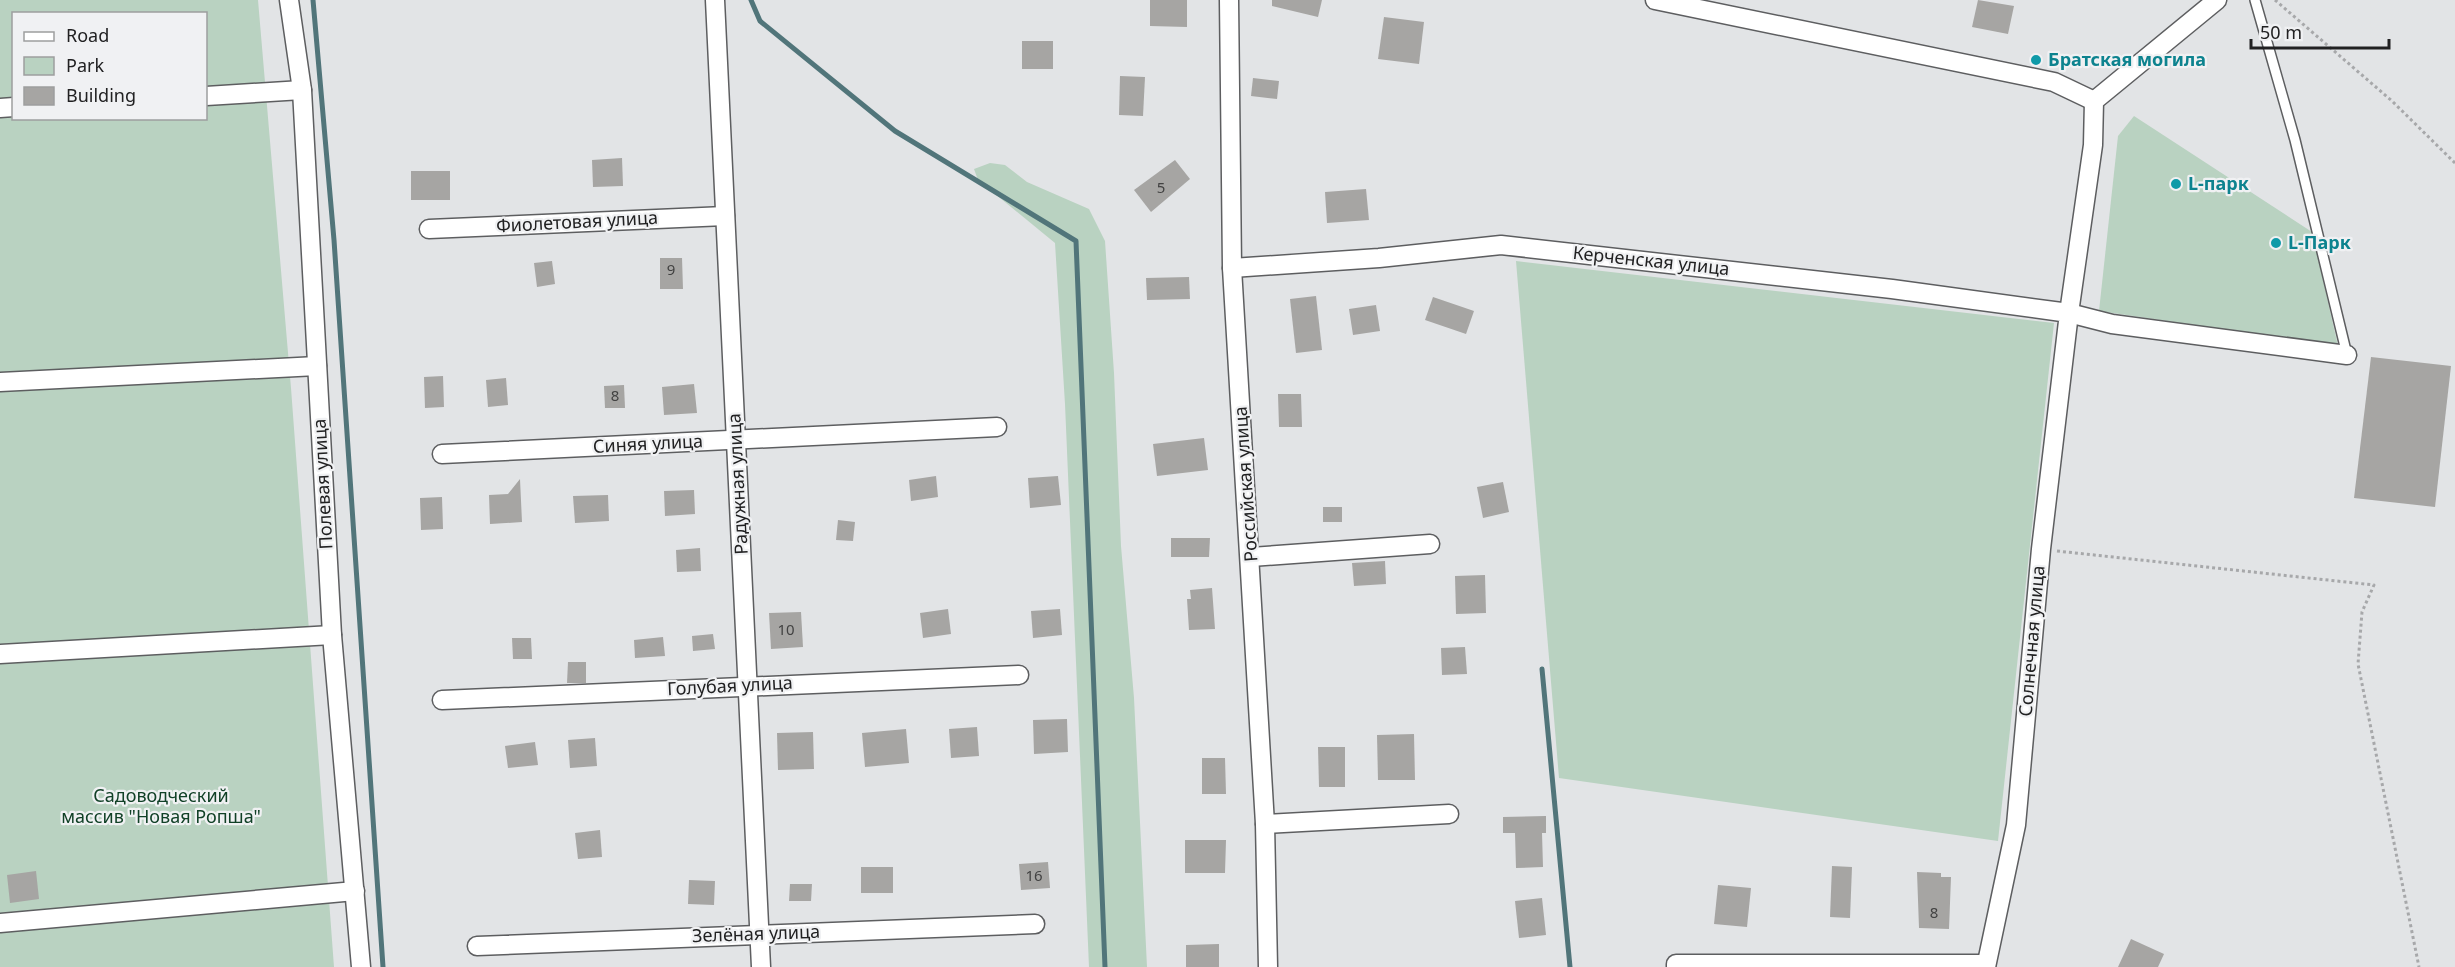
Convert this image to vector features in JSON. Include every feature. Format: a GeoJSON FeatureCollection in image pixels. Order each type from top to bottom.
{"type":"FeatureCollection","features":[{"type":"Feature","properties":{"kind":"street","name":"Полевая улица"},"geometry":{"type":"LineString","coordinates":[[289,0],[302,90],[332,635],[361,967]]}},
{"type":"Feature","properties":{"kind":"street","name":"Радужная улица"},"geometry":{"type":"LineString","coordinates":[[715,0],[761,967]]}},
{"type":"Feature","properties":{"kind":"street","name":"Российская улица"},"geometry":{"type":"LineString","coordinates":[[1229,0],[1232,268],[1251,557],[1265,824],[1268,967]]}},
{"type":"Feature","properties":{"kind":"street"},"geometry":{"type":"LineString","coordinates":[[1655,0],[1674,1],[2054,82],[2094,101],[2217,0]]}},
{"type":"Feature","properties":{"kind":"street"},"geometry":{"type":"LineString","coordinates":[[207,96],[302,90]]}},
{"type":"Feature","properties":{"kind":"street","name":"Солнечная улица"},"geometry":{"type":"LineString","coordinates":[[1986,966],[2016,825],[2041,549],[2069,313],[2093,145],[2094,101]]}},
{"type":"Feature","properties":{"kind":"street","name":"Фиолетовая улица"},"geometry":{"type":"LineString","coordinates":[[429,229],[725,216]]}},
{"type":"Feature","properties":{"kind":"street","name":"Керченская улица"},"geometry":{"type":"LineString","coordinates":[[1232,268],[1379,258],[1501,244],[1892,289],[2069,313],[2112,324],[2347,355]]}},
{"type":"Feature","properties":{"kind":"street"},"geometry":{"type":"LineString","coordinates":[[0,382],[316,366]]}},
{"type":"Feature","properties":{"kind":"street","name":"Синяя улица"},"geometry":{"type":"LineString","coordinates":[[442,454],[997,427]]}},
{"type":"Feature","properties":{"kind":"street"},"geometry":{"type":"LineString","coordinates":[[1251,557],[1430,544]]}},
{"type":"Feature","properties":{"kind":"street"},"geometry":{"type":"LineString","coordinates":[[0,654],[332,635]]}},
{"type":"Feature","properties":{"kind":"street","name":"Голубая улица"},"geometry":{"type":"LineString","coordinates":[[442,700],[1019,675]]}},
{"type":"Feature","properties":{"kind":"street"},"geometry":{"type":"LineString","coordinates":[[1265,824],[1449,814]]}},
{"type":"Feature","properties":{"kind":"street"},"geometry":{"type":"LineString","coordinates":[[0,923],[355,891]]}},
{"type":"Feature","properties":{"kind":"street","name":"Зелёная улица"},"geometry":{"type":"LineString","coordinates":[[477,946],[760,933],[1035,924]]}},
{"type":"Feature","properties":{"kind":"street"},"geometry":{"type":"LineString","coordinates":[[1676,965],[1986,966]]}},
{"type":"Feature","properties":{"kind":"lane"},"geometry":{"type":"LineString","coordinates":[[2255,0],[2295,140],[2347,355]]}},
{"type":"Feature","properties":{"kind":"path"},"geometry":{"type":"LineString","coordinates":[[2275,0],[2392,101],[2455,164]]}},
{"type":"Feature","properties":{"kind":"path"},"geometry":{"type":"LineString","coordinates":[[2041,549],[2374,585],[2362,612],[2358,664],[2419,967]]}},
{"type":"Feature","properties":{"kind":"green space","name":"Садоводческий массив \"Новая Ропша\""},"geometry":{"type":"Polygon","coordinates":[[[0,0],[258,0],[291,388],[334,967],[0,967],[0,0]]]}},
{"type":"Feature","properties":{"kind":"green space","name":"L-парк"},"geometry":{"type":"Polygon","coordinates":[[[2134,116],[2312,232],[2338,346],[2099,311],[2118,136],[2134,116]]]}},
{"type":"Feature","properties":{"kind":"green space"},"geometry":{"type":"Polygon","coordinates":[[[990,163],[1005,165],[1027,182],[1089,209],[1105,241],[1114,373],[1121,546],[1134,698],[1147,967],[1089,967],[1065,404],[1055,243],[978,180],[974,169],[990,163]]]}},
{"type":"Feature","properties":{"kind":"green space"},"geometry":{"type":"Polygon","coordinates":[[[1516,261],[2054,323],[1998,841],[1559,778],[1516,261]]]}},
{"type":"Feature","properties":{"kind":"building"},"geometry":{"type":"Polygon","coordinates":[[[1150,0],[1187,0],[1187,27],[1150,26],[1150,0]]]}},
{"type":"Feature","properties":{"kind":"building"},"geometry":{"type":"Polygon","coordinates":[[[1272,0],[1322,0],[1318,17],[1272,6],[1272,0]]]}},
{"type":"Feature","properties":{"kind":"building"},"geometry":{"type":"Polygon","coordinates":[[[1978,0],[2014,6],[2008,34],[1972,27],[1978,0]]]}},
{"type":"Feature","properties":{"kind":"building"},"geometry":{"type":"Polygon","coordinates":[[[1384,17],[1424,22],[1419,64],[1378,59],[1384,17]]]}},
{"type":"Feature","properties":{"kind":"building"},"geometry":{"type":"Polygon","coordinates":[[[1022,41],[1053,41],[1053,69],[1022,69],[1022,41]]]}},
{"type":"Feature","properties":{"kind":"building"},"geometry":{"type":"Polygon","coordinates":[[[1120,76],[1145,77],[1143,116],[1119,115],[1120,76]]]}},
{"type":"Feature","properties":{"kind":"building"},"geometry":{"type":"Polygon","coordinates":[[[1253,78],[1279,81],[1277,99],[1251,96],[1253,78]]]}},
{"type":"Feature","properties":{"kind":"building"},"geometry":{"type":"Polygon","coordinates":[[[622,158],[623,186],[593,187],[592,160],[622,158]]]}},
{"type":"Feature","properties":{"kind":"building"},"geometry":{"type":"Polygon","coordinates":[[[1175,160],[1190,179],[1151,212],[1134,190],[1175,160]]]}},
{"type":"Feature","properties":{"kind":"building"},"geometry":{"type":"Polygon","coordinates":[[[411,171],[450,171],[450,200],[411,200],[411,171]]]}},
{"type":"Feature","properties":{"kind":"building"},"geometry":{"type":"Polygon","coordinates":[[[1366,189],[1369,220],[1327,223],[1325,192],[1366,189]]]}},
{"type":"Feature","properties":{"kind":"building"},"geometry":{"type":"Polygon","coordinates":[[[660,258],[682,258],[683,289],[660,289],[660,258]]]}},
{"type":"Feature","properties":{"kind":"building"},"geometry":{"type":"Polygon","coordinates":[[[552,261],[555,284],[537,287],[534,263],[552,261]]]}},
{"type":"Feature","properties":{"kind":"building"},"geometry":{"type":"Polygon","coordinates":[[[1189,277],[1190,299],[1147,300],[1146,278],[1189,277]]]}},
{"type":"Feature","properties":{"kind":"building"},"geometry":{"type":"Polygon","coordinates":[[[1316,296],[1322,350],[1296,353],[1290,299],[1316,296]]]}},
{"type":"Feature","properties":{"kind":"building"},"geometry":{"type":"Polygon","coordinates":[[[1433,297],[1474,311],[1466,334],[1425,320],[1433,297]]]}},
{"type":"Feature","properties":{"kind":"building"},"geometry":{"type":"Polygon","coordinates":[[[1376,305],[1380,331],[1353,335],[1349,309],[1376,305]]]}},
{"type":"Feature","properties":{"kind":"building"},"geometry":{"type":"Polygon","coordinates":[[[2371,357],[2451,366],[2435,507],[2354,498],[2371,357]]]}},
{"type":"Feature","properties":{"kind":"building"},"geometry":{"type":"Polygon","coordinates":[[[443,376],[444,407],[425,408],[424,377],[443,376]]]}},
{"type":"Feature","properties":{"kind":"building"},"geometry":{"type":"Polygon","coordinates":[[[506,378],[508,405],[488,407],[486,380],[506,378]]]}},
{"type":"Feature","properties":{"kind":"building"},"geometry":{"type":"Polygon","coordinates":[[[694,384],[697,413],[664,415],[662,387],[694,384]]]}},
{"type":"Feature","properties":{"kind":"building"},"geometry":{"type":"Polygon","coordinates":[[[624,385],[625,408],[605,408],[604,386],[624,385]]]}},
{"type":"Feature","properties":{"kind":"building"},"geometry":{"type":"Polygon","coordinates":[[[1278,394],[1301,394],[1302,427],[1279,427],[1278,394]]]}},
{"type":"Feature","properties":{"kind":"building"},"geometry":{"type":"Polygon","coordinates":[[[1204,438],[1208,470],[1157,476],[1153,444],[1204,438]]]}},
{"type":"Feature","properties":{"kind":"building"},"geometry":{"type":"Polygon","coordinates":[[[936,476],[938,497],[911,501],[909,480],[936,476]]]}},
{"type":"Feature","properties":{"kind":"building"},"geometry":{"type":"Polygon","coordinates":[[[1058,476],[1061,505],[1030,508],[1028,478],[1058,476]]]}},
{"type":"Feature","properties":{"kind":"building"},"geometry":{"type":"Polygon","coordinates":[[[520,479],[522,522],[490,524],[489,495],[508,494],[520,479]]]}},
{"type":"Feature","properties":{"kind":"building"},"geometry":{"type":"Polygon","coordinates":[[[1503,482],[1509,512],[1483,518],[1477,487],[1503,482]]]}},
{"type":"Feature","properties":{"kind":"building"},"geometry":{"type":"Polygon","coordinates":[[[694,490],[695,514],[665,516],[664,491],[694,490]]]}},
{"type":"Feature","properties":{"kind":"building"},"geometry":{"type":"Polygon","coordinates":[[[608,495],[609,521],[575,523],[573,496],[608,495]]]}},
{"type":"Feature","properties":{"kind":"building"},"geometry":{"type":"Polygon","coordinates":[[[442,497],[443,529],[421,530],[420,498],[442,497]]]}},
{"type":"Feature","properties":{"kind":"building"},"geometry":{"type":"Polygon","coordinates":[[[1323,507],[1342,507],[1342,522],[1323,522],[1323,507]]]}},
{"type":"Feature","properties":{"kind":"building"},"geometry":{"type":"Polygon","coordinates":[[[838,520],[855,522],[853,541],[836,540],[838,520]]]}},
{"type":"Feature","properties":{"kind":"building"},"geometry":{"type":"Polygon","coordinates":[[[1171,538],[1210,538],[1209,557],[1171,557],[1171,538]]]}},
{"type":"Feature","properties":{"kind":"building"},"geometry":{"type":"Polygon","coordinates":[[[700,548],[701,571],[677,572],[676,550],[700,548]]]}},
{"type":"Feature","properties":{"kind":"building"},"geometry":{"type":"Polygon","coordinates":[[[1385,561],[1386,584],[1354,586],[1352,563],[1385,561]]]}},
{"type":"Feature","properties":{"kind":"building"},"geometry":{"type":"Polygon","coordinates":[[[1485,575],[1486,613],[1456,614],[1455,576],[1485,575]]]}},
{"type":"Feature","properties":{"kind":"building"},"geometry":{"type":"Polygon","coordinates":[[[1212,588],[1215,629],[1189,630],[1187,599],[1191,599],[1190,590],[1212,588]]]}},
{"type":"Feature","properties":{"kind":"building"},"geometry":{"type":"Polygon","coordinates":[[[948,609],[951,634],[923,638],[920,613],[948,609]]]}},
{"type":"Feature","properties":{"kind":"building"},"geometry":{"type":"Polygon","coordinates":[[[1060,609],[1062,635],[1033,638],[1031,611],[1060,609]]]}},
{"type":"Feature","properties":{"kind":"building"},"geometry":{"type":"Polygon","coordinates":[[[801,612],[803,647],[771,649],[769,613],[801,612]]]}},
{"type":"Feature","properties":{"kind":"building"},"geometry":{"type":"Polygon","coordinates":[[[713,634],[715,649],[693,651],[692,636],[713,634]]]}},
{"type":"Feature","properties":{"kind":"building"},"geometry":{"type":"Polygon","coordinates":[[[663,637],[665,656],[635,658],[634,640],[663,637]]]}},
{"type":"Feature","properties":{"kind":"building"},"geometry":{"type":"Polygon","coordinates":[[[512,638],[531,638],[532,659],[513,659],[512,638]]]}},
{"type":"Feature","properties":{"kind":"building"},"geometry":{"type":"Polygon","coordinates":[[[1465,647],[1467,674],[1442,675],[1441,648],[1465,647]]]}},
{"type":"Feature","properties":{"kind":"building"},"geometry":{"type":"Polygon","coordinates":[[[568,662],[586,662],[586,683],[567,683],[568,662]]]}},
{"type":"Feature","properties":{"kind":"building"},"geometry":{"type":"Polygon","coordinates":[[[1067,719],[1068,752],[1034,754],[1033,720],[1067,719]]]}},
{"type":"Feature","properties":{"kind":"building"},"geometry":{"type":"Polygon","coordinates":[[[977,727],[979,756],[951,758],[949,729],[977,727]]]}},
{"type":"Feature","properties":{"kind":"building"},"geometry":{"type":"Polygon","coordinates":[[[906,729],[909,763],[865,767],[862,733],[906,729]]]}},
{"type":"Feature","properties":{"kind":"building"},"geometry":{"type":"Polygon","coordinates":[[[813,732],[814,769],[778,770],[777,733],[813,732]]]}},
{"type":"Feature","properties":{"kind":"building"},"geometry":{"type":"Polygon","coordinates":[[[1414,734],[1415,780],[1378,780],[1377,735],[1414,734]]]}},
{"type":"Feature","properties":{"kind":"building"},"geometry":{"type":"Polygon","coordinates":[[[595,738],[597,766],[570,768],[568,740],[595,738]]]}},
{"type":"Feature","properties":{"kind":"building"},"geometry":{"type":"Polygon","coordinates":[[[535,742],[538,765],[508,768],[505,746],[535,742]]]}},
{"type":"Feature","properties":{"kind":"building"},"geometry":{"type":"Polygon","coordinates":[[[1318,747],[1345,747],[1345,787],[1319,787],[1318,747]]]}},
{"type":"Feature","properties":{"kind":"building"},"geometry":{"type":"Polygon","coordinates":[[[1202,758],[1225,758],[1226,794],[1202,794],[1202,758]]]}},
{"type":"Feature","properties":{"kind":"building"},"geometry":{"type":"Polygon","coordinates":[[[1546,816],[1546,833],[1542,833],[1543,867],[1516,868],[1515,833],[1503,833],[1503,817],[1546,816]]]}},
{"type":"Feature","properties":{"kind":"building"},"geometry":{"type":"Polygon","coordinates":[[[600,830],[602,857],[578,859],[575,833],[600,830]]]}},
{"type":"Feature","properties":{"kind":"building"},"geometry":{"type":"Polygon","coordinates":[[[1185,840],[1226,840],[1225,873],[1185,873],[1185,840]]]}},
{"type":"Feature","properties":{"kind":"building"},"geometry":{"type":"Polygon","coordinates":[[[1048,862],[1050,888],[1021,890],[1019,864],[1048,862]]]}},
{"type":"Feature","properties":{"kind":"building"},"geometry":{"type":"Polygon","coordinates":[[[1832,866],[1852,867],[1850,918],[1830,917],[1832,866]]]}},
{"type":"Feature","properties":{"kind":"building"},"geometry":{"type":"Polygon","coordinates":[[[861,867],[893,867],[893,893],[861,893],[861,867]]]}},
{"type":"Feature","properties":{"kind":"building"},"geometry":{"type":"Polygon","coordinates":[[[36,871],[39,899],[10,903],[7,875],[36,871]]]}},
{"type":"Feature","properties":{"kind":"building"},"geometry":{"type":"Polygon","coordinates":[[[1917,872],[1941,873],[1941,877],[1951,877],[1949,929],[1919,928],[1917,872]]]}},
{"type":"Feature","properties":{"kind":"building"},"geometry":{"type":"Polygon","coordinates":[[[689,880],[715,881],[714,905],[688,904],[689,880]]]}},
{"type":"Feature","properties":{"kind":"building"},"geometry":{"type":"Polygon","coordinates":[[[790,884],[812,884],[811,901],[789,901],[790,884]]]}},
{"type":"Feature","properties":{"kind":"building"},"geometry":{"type":"Polygon","coordinates":[[[1718,885],[1751,888],[1747,927],[1714,924],[1718,885]]]}},
{"type":"Feature","properties":{"kind":"building"},"geometry":{"type":"Polygon","coordinates":[[[1542,898],[1546,935],[1519,938],[1515,901],[1542,898]]]}},
{"type":"Feature","properties":{"kind":"building"},"geometry":{"type":"Polygon","coordinates":[[[2131,939],[2164,954],[2158,967],[2118,967],[2131,939]]]}},
{"type":"Feature","properties":{"kind":"building"},"geometry":{"type":"Polygon","coordinates":[[[1219,944],[1219,967],[1186,967],[1186,945],[1219,944]]]}},
{"type":"Feature","properties":{"kind":"waterway"},"geometry":{"type":"LineString","coordinates":[[313,0],[334,240],[383,967]]}},
{"type":"Feature","properties":{"kind":"waterway"},"geometry":{"type":"LineString","coordinates":[[751,0],[760,21],[895,131],[1076,241],[1105,967]]}},
{"type":"Feature","properties":{"kind":"waterway"},"geometry":{"type":"LineString","coordinates":[[1542,669],[1570,967]]}},
{"type":"Feature","properties":{"kind":"place","name":"Братская могила"},"geometry":{"type":"Point","coordinates":[2036,60]}},
{"type":"Feature","properties":{"kind":"place","name":"L-парк"},"geometry":{"type":"Point","coordinates":[2176,184]}},
{"type":"Feature","properties":{"kind":"place","name":"L-Парк"},"geometry":{"type":"Point","coordinates":[2276,243]}}]}
